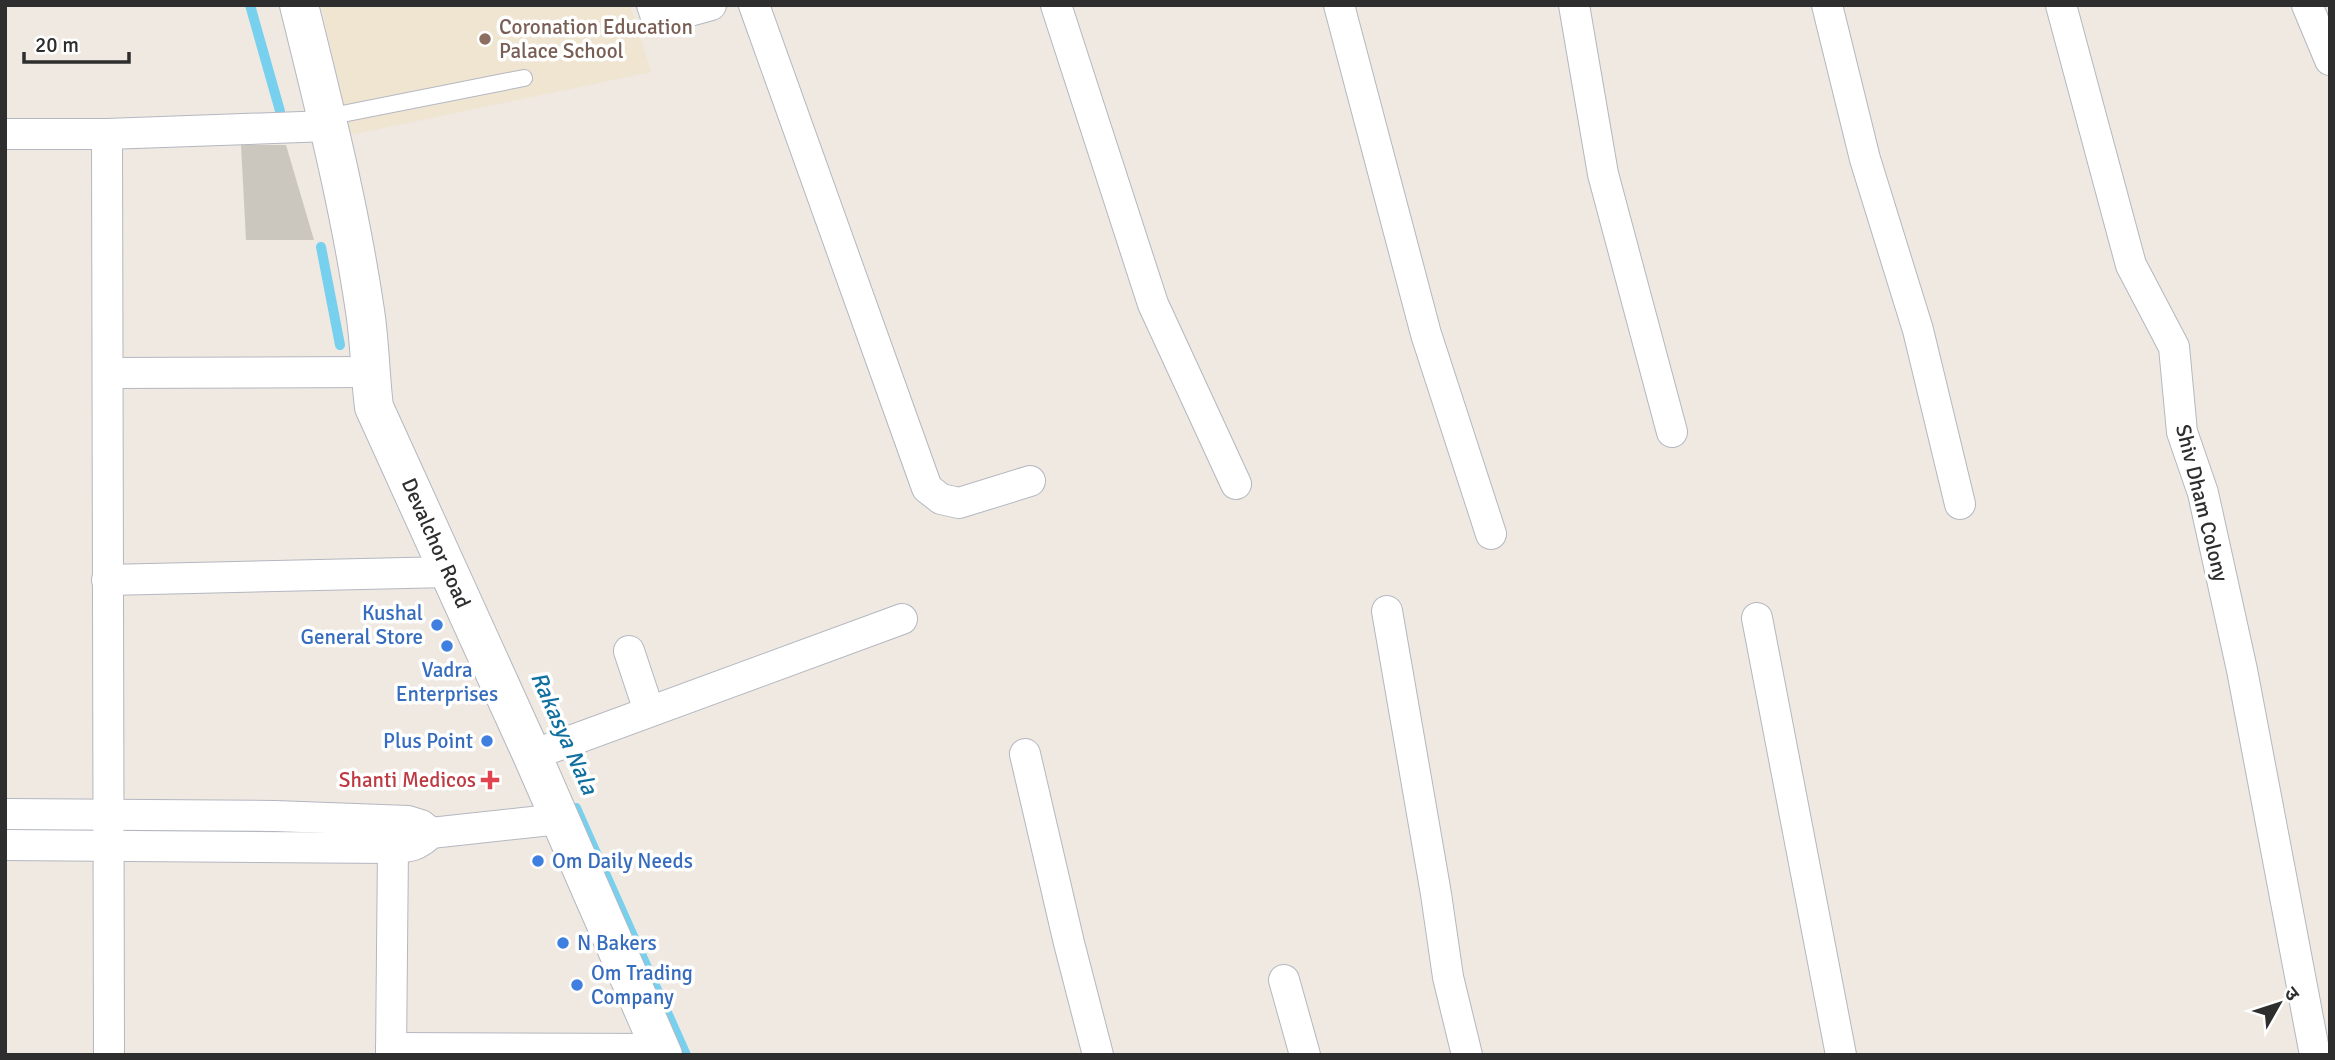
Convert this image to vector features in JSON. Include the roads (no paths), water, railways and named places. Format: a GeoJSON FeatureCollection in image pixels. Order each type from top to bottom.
{"type":"FeatureCollection","features":[{"type":"Feature","properties":{"kind":"main road","name":"Devalchor Road"},"geometry":{"type":"LineString","coordinates":[[299,5],[328,122],[365,309],[374,407],[449,572],[537,753],[560,819],[662,1052]]}},
{"type":"Feature","properties":{"kind":"street"},"geometry":{"type":"LineString","coordinates":[[652,5],[657,20],[711,5]]}},
{"type":"Feature","properties":{"kind":"street"},"geometry":{"type":"LineString","coordinates":[[754,5],[927,488],[941,499],[959,503],[1030,481]]}},
{"type":"Feature","properties":{"kind":"street"},"geometry":{"type":"LineString","coordinates":[[1056,5],[1153,304],[1236,484]]}},
{"type":"Feature","properties":{"kind":"street"},"geometry":{"type":"LineString","coordinates":[[1339,5],[1426,334],[1491,534]]}},
{"type":"Feature","properties":{"kind":"street"},"geometry":{"type":"LineString","coordinates":[[1574,5],[1603,174],[1672,432]]}},
{"type":"Feature","properties":{"kind":"street"},"geometry":{"type":"LineString","coordinates":[[1827,5],[1865,159],[1919,330],[1960,504]]}},
{"type":"Feature","properties":{"kind":"street","name":"Shiv Dham Colony"},"geometry":{"type":"LineString","coordinates":[[2061,5],[2131,265],[2174,347],[2182,432],[2203,493],[2242,670],[2315,1055]]}},
{"type":"Feature","properties":{"kind":"street"},"geometry":{"type":"LineString","coordinates":[[2307,5],[2330,60]]}},
{"type":"Feature","properties":{"kind":"street"},"geometry":{"type":"LineString","coordinates":[[5,134],[107,134],[328,122]]}},
{"type":"Feature","properties":{"kind":"street"},"geometry":{"type":"LineString","coordinates":[[107,134],[108,1055]]}},
{"type":"Feature","properties":{"kind":"street"},"geometry":{"type":"LineString","coordinates":[[108,373],[369,372]]}},
{"type":"Feature","properties":{"kind":"street"},"geometry":{"type":"LineString","coordinates":[[107,580],[449,572]]}},
{"type":"Feature","properties":{"kind":"street"},"geometry":{"type":"LineString","coordinates":[[1387,611],[1418,783],[1448,976],[1467,1055]]}},
{"type":"Feature","properties":{"kind":"street"},"geometry":{"type":"LineString","coordinates":[[1757,618],[1841,1055]]}},
{"type":"Feature","properties":{"kind":"street"},"geometry":{"type":"LineString","coordinates":[[537,753],[902,619]]}},
{"type":"Feature","properties":{"kind":"street"},"geometry":{"type":"LineString","coordinates":[[629,651],[649,711]]}},
{"type":"Feature","properties":{"kind":"street"},"geometry":{"type":"LineString","coordinates":[[1025,754],[1098,1055]]}},
{"type":"Feature","properties":{"kind":"street"},"geometry":{"type":"LineString","coordinates":[[5,814],[275,816],[408,821],[421,825],[430,833]]}},
{"type":"Feature","properties":{"kind":"street"},"geometry":{"type":"LineString","coordinates":[[5,845],[393,848],[413,847],[430,833],[560,819]]}},
{"type":"Feature","properties":{"kind":"street"},"geometry":{"type":"LineString","coordinates":[[393,848],[391,1051],[662,1052]]}},
{"type":"Feature","properties":{"kind":"street"},"geometry":{"type":"LineString","coordinates":[[1284,980],[1305,1055]]}},
{"type":"Feature","properties":{"kind":"lane"},"geometry":{"type":"LineString","coordinates":[[328,122],[524,78]]}},
{"type":"Feature","properties":{"kind":"waterway","name":"Rakasya Nala"},"geometry":{"type":"LineString","coordinates":[[250,5],[280,111]]}},
{"type":"Feature","properties":{"kind":"waterway","name":"Rakasya Nala"},"geometry":{"type":"LineString","coordinates":[[321,247],[340,345]]}},
{"type":"Feature","properties":{"kind":"waterway","name":"Rakasya Nala"},"geometry":{"type":"LineString","coordinates":[[576,808],[686,1055]]}},
{"type":"Feature","properties":{"kind":"place","name":"Coronation Education Palace School"},"geometry":{"type":"Point","coordinates":[485,39]}},
{"type":"Feature","properties":{"kind":"place","name":"Kushal General Store"},"geometry":{"type":"Point","coordinates":[437,625]}},
{"type":"Feature","properties":{"kind":"place","name":"Vadra Enterprises"},"geometry":{"type":"Point","coordinates":[447,646]}},
{"type":"Feature","properties":{"kind":"place","name":"Plus Point"},"geometry":{"type":"Point","coordinates":[487,741]}},
{"type":"Feature","properties":{"kind":"place","name":"Shanti Medicos"},"geometry":{"type":"Point","coordinates":[490,780]}},
{"type":"Feature","properties":{"kind":"place","name":"Om Daily Needs"},"geometry":{"type":"Point","coordinates":[538,861]}},
{"type":"Feature","properties":{"kind":"place","name":"N Bakers"},"geometry":{"type":"Point","coordinates":[563,943]}},
{"type":"Feature","properties":{"kind":"place","name":"Om Trading Company"},"geometry":{"type":"Point","coordinates":[577,985]}}]}
